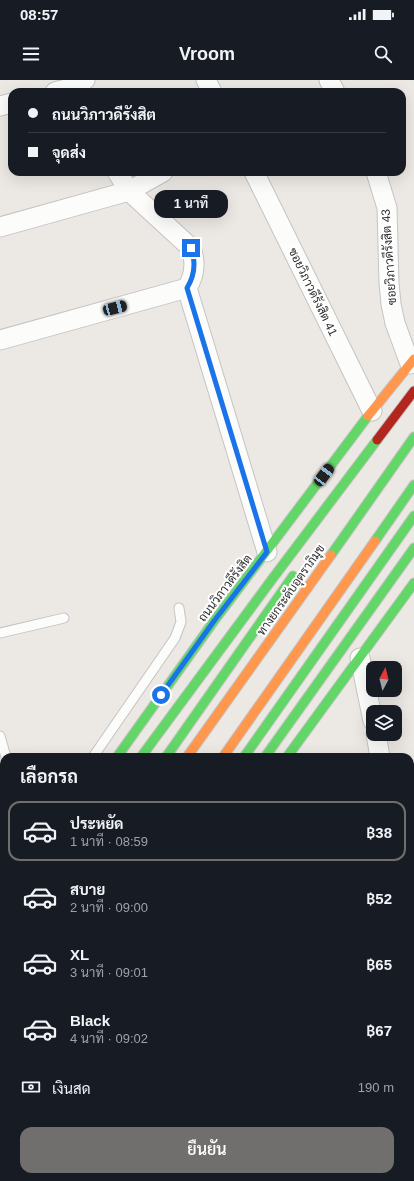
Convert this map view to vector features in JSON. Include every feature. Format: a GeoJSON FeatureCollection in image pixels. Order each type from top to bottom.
{"type":"FeatureCollection","features":[{"type":"Feature","properties":{"kind":"main road","name":"ถนนวิภาวดีรังสิต"},"geometry":{"type":"LineString","coordinates":[[120,753],[214,621],[372,411],[412,361]]}},
{"type":"Feature","properties":{"kind":"main road"},"geometry":{"type":"LineString","coordinates":[[144,753],[414,391]]}},
{"type":"Feature","properties":{"kind":"main road"},"geometry":{"type":"LineString","coordinates":[[375,458],[414,402]]}},
{"type":"Feature","properties":{"kind":"main road","name":"ทางยกระดับอุตราภิมุข"},"geometry":{"type":"LineString","coordinates":[[190,753],[414,437]]}},
{"type":"Feature","properties":{"kind":"main road"},"geometry":{"type":"LineString","coordinates":[[226,753],[414,485]]}},
{"type":"Feature","properties":{"kind":"main road"},"geometry":{"type":"LineString","coordinates":[[247,753],[414,516]]}},
{"type":"Feature","properties":{"kind":"main road"},"geometry":{"type":"LineString","coordinates":[[268,753],[414,548]]}},
{"type":"Feature","properties":{"kind":"main road"},"geometry":{"type":"LineString","coordinates":[[169,753],[298,569]]}},
{"type":"Feature","properties":{"kind":"main road"},"geometry":{"type":"LineString","coordinates":[[290,753],[414,583]]}},
{"type":"Feature","properties":{"kind":"street"},"geometry":{"type":"LineString","coordinates":[[62,88],[85,80]]}},
{"type":"Feature","properties":{"kind":"street"},"geometry":{"type":"LineString","coordinates":[[0,340],[187,288],[192,281],[195,268],[191,248],[130,191],[120,176]]}},
{"type":"Feature","properties":{"kind":"street"},"geometry":{"type":"LineString","coordinates":[[0,227],[130,191],[156,176]]}},
{"type":"Feature","properties":{"kind":"street","name":"ซอยวิภาวดีรังสิต 41"},"geometry":{"type":"LineString","coordinates":[[256,176],[372,411]]}},
{"type":"Feature","properties":{"kind":"street","name":"ซอยวิภาวดีรังสิต 43"},"geometry":{"type":"LineString","coordinates":[[377,176],[387,208],[391,304],[395,323],[412,361]]}},
{"type":"Feature","properties":{"kind":"street"},"geometry":{"type":"LineString","coordinates":[[187,288],[267,552]]}},
{"type":"Feature","properties":{"kind":"street"},"geometry":{"type":"LineString","coordinates":[[360,658],[370,705]]}},
{"type":"Feature","properties":{"kind":"street"},"geometry":{"type":"LineString","coordinates":[[377,741],[379,753]]}},
{"type":"Feature","properties":{"kind":"lane"},"geometry":{"type":"LineString","coordinates":[[96,753],[175,638],[181,622],[179,608]]}},
{"type":"Feature","properties":{"kind":"lane"},"geometry":{"type":"LineString","coordinates":[[0,633],[64,618]]}},
{"type":"Feature","properties":{"kind":"lane"},"geometry":{"type":"LineString","coordinates":[[0,736],[5,753]]}},
{"type":"Feature","properties":{"kind":"traffic: fast"},"geometry":{"type":"LineString","coordinates":[[120,753],[214,621],[368,416]]}},
{"type":"Feature","properties":{"kind":"traffic: fast"},"geometry":{"type":"LineString","coordinates":[[331,555],[414,437]]}},
{"type":"Feature","properties":{"kind":"traffic: fast"},"geometry":{"type":"LineString","coordinates":[[144,753],[377,440]]}},
{"type":"Feature","properties":{"kind":"traffic: fast"},"geometry":{"type":"LineString","coordinates":[[375,541],[414,485]]}},
{"type":"Feature","properties":{"kind":"traffic: fast"},"geometry":{"type":"LineString","coordinates":[[247,753],[414,516]]}},
{"type":"Feature","properties":{"kind":"traffic: fast"},"geometry":{"type":"LineString","coordinates":[[268,753],[414,548]]}},
{"type":"Feature","properties":{"kind":"traffic: fast"},"geometry":{"type":"LineString","coordinates":[[169,753],[293,576]]}},
{"type":"Feature","properties":{"kind":"traffic: fast"},"geometry":{"type":"LineString","coordinates":[[290,753],[414,583]]}},
{"type":"Feature","properties":{"kind":"traffic: slow"},"geometry":{"type":"LineString","coordinates":[[368,416],[414,359]]}},
{"type":"Feature","properties":{"kind":"traffic: slow"},"geometry":{"type":"LineString","coordinates":[[226,753],[375,541]]}},
{"type":"Feature","properties":{"kind":"traffic: slow"},"geometry":{"type":"LineString","coordinates":[[190,753],[331,555]]}},
{"type":"Feature","properties":{"kind":"traffic: jam"},"geometry":{"type":"LineString","coordinates":[[377,440],[414,391]]}},
{"type":"Feature","properties":{"kind":"route"},"geometry":{"type":"LineString","coordinates":[[161,695],[214,621],[267,552],[187,288],[192,281],[195,268],[191,248]]}}]}
